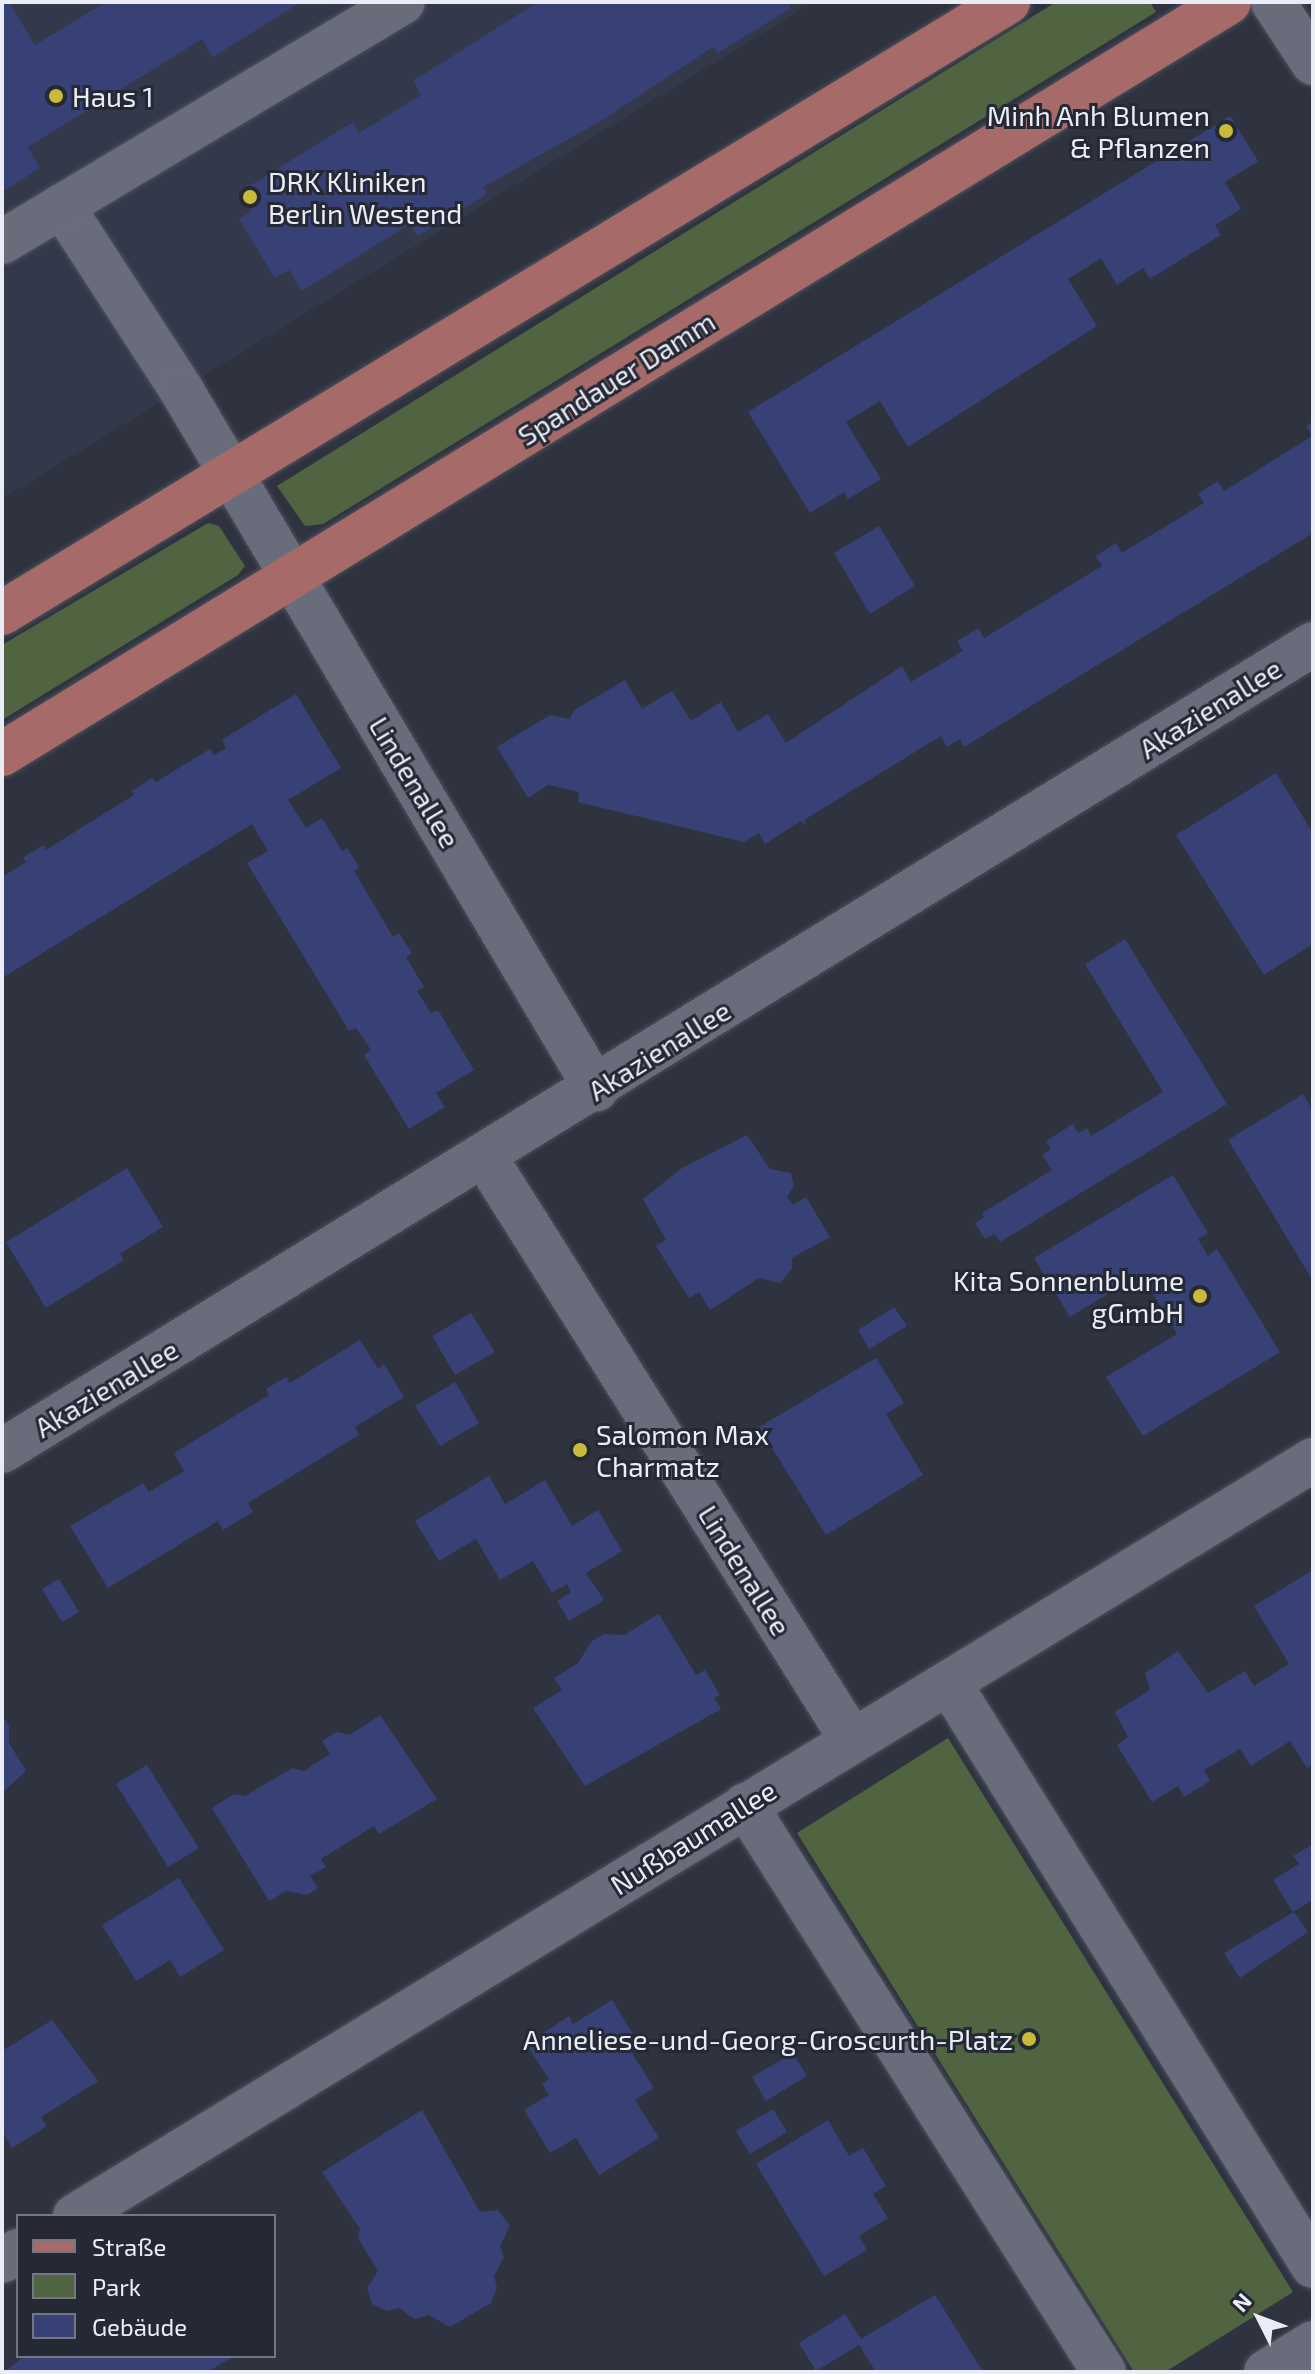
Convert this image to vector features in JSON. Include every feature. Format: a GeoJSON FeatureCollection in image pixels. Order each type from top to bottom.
{"type":"FeatureCollection","features":[{"type":"Feature","properties":{"kind":"main road"},"geometry":{"type":"LineString","coordinates":[[2,613],[232,477],[1008,2]]}},
{"type":"Feature","properties":{"kind":"main road","name":"Spandauer Damm"},"geometry":{"type":"LineString","coordinates":[[2,754],[1229,2]]}},
{"type":"Feature","properties":{"kind":"street"},"geometry":{"type":"LineString","coordinates":[[2,242],[403,2]]}},
{"type":"Feature","properties":{"kind":"street"},"geometry":{"type":"LineString","coordinates":[[1273,2],[1313,63]]}},
{"type":"Feature","properties":{"kind":"street","name":"Lindenallee"},"geometry":{"type":"LineString","coordinates":[[62,206],[232,477],[596,1089]]}},
{"type":"Feature","properties":{"kind":"street","name":"Akazienallee"},"geometry":{"type":"LineString","coordinates":[[2,1451],[596,1089],[1313,644]]}},
{"type":"Feature","properties":{"kind":"street","name":"Lindenallee"},"geometry":{"type":"LineString","coordinates":[[485,1157],[852,1740]]}},
{"type":"Feature","properties":{"kind":"street","name":"Nußbaumallee"},"geometry":{"type":"LineString","coordinates":[[78,2214],[1313,1460]]}},
{"type":"Feature","properties":{"kind":"street"},"geometry":{"type":"LineString","coordinates":[[949,1683],[1313,2266]]}},
{"type":"Feature","properties":{"kind":"street"},"geometry":{"type":"LineString","coordinates":[[745,1805],[1104,2372]]}},
{"type":"Feature","properties":{"kind":"street"},"geometry":{"type":"LineString","coordinates":[[1266,2372],[1313,2343]]}},
{"type":"Feature","properties":{"kind":"shaded area","name":"DRK Kliniken Berlin Westend"},"geometry":{"type":"Polygon","coordinates":[[[2,2],[814,2],[2,499],[2,2]]]}},
{"type":"Feature","properties":{"kind":"green space"},"geometry":{"type":"Polygon","coordinates":[[[1056,2],[1150,2],[1156,12],[323,524],[305,526],[277,486],[1056,2]]]}},
{"type":"Feature","properties":{"kind":"green space"},"geometry":{"type":"Polygon","coordinates":[[[208,523],[219,526],[245,566],[238,575],[2,720],[2,645],[208,523]]]}},
{"type":"Feature","properties":{"kind":"green space"},"geometry":{"type":"Polygon","coordinates":[[[948,1738],[1293,2292],[1165,2372],[1134,2372],[797,1833],[948,1738]]]}},
{"type":"Feature","properties":{"kind":"building","name":"Haus 1"},"geometry":{"type":"Polygon","coordinates":[[[2,2],[9,2],[35,45],[106,2],[301,2],[213,57],[202,39],[28,147],[40,168],[2,192],[2,2]]]}},
{"type":"Feature","properties":{"kind":"building"},"geometry":{"type":"Polygon","coordinates":[[[538,2],[787,2],[791,8],[718,53],[713,47],[601,121],[483,187],[487,194],[418,236],[410,224],[302,291],[289,270],[275,278],[239,219],[252,211],[240,192],[353,122],[359,133],[421,95],[413,81],[538,2]]]}},
{"type":"Feature","properties":{"kind":"building"},"geometry":{"type":"Polygon","coordinates":[[[1230,116],[1258,161],[1225,182],[1241,209],[1215,225],[1221,235],[1150,279],[1143,268],[1117,285],[1101,258],[1068,279],[1097,326],[908,447],[880,401],[846,422],[881,479],[848,499],[844,492],[810,513],[748,412],[1230,116]]]}},
{"type":"Feature","properties":{"kind":"building"},"geometry":{"type":"Polygon","coordinates":[[[1313,422],[1313,533],[964,747],[960,739],[947,747],[941,736],[804,820],[807,826],[801,821],[765,844],[759,833],[744,842],[578,802],[579,792],[548,785],[528,798],[497,747],[550,715],[570,719],[573,711],[625,680],[642,709],[672,691],[691,721],[721,702],[738,732],[768,714],[786,743],[902,666],[911,682],[963,651],[957,641],[978,628],[984,638],[1102,566],[1096,556],[1116,543],[1122,553],[1204,503],[1198,493],[1218,481],[1224,491],[1312,436],[1306,426],[1313,422]]]}},
{"type":"Feature","properties":{"kind":"building"},"geometry":{"type":"Polygon","coordinates":[[[879,526],[915,586],[870,614],[834,553],[879,526]]]}},
{"type":"Feature","properties":{"kind":"building"},"geometry":{"type":"Polygon","coordinates":[[[296,694],[341,768],[288,800],[306,828],[322,818],[342,851],[347,848],[359,867],[354,871],[393,937],[399,933],[412,953],[406,957],[424,987],[417,991],[431,1013],[438,1010],[474,1070],[436,1093],[445,1107],[409,1129],[364,1055],[371,1050],[356,1028],[349,1031],[247,863],[268,851],[252,824],[2,978],[2,877],[26,862],[23,857],[44,845],[46,850],[134,795],[131,791],[152,778],[156,782],[210,749],[214,755],[226,748],[222,740],[296,694]]]}},
{"type":"Feature","properties":{"kind":"building"},"geometry":{"type":"Polygon","coordinates":[[[1276,773],[1313,833],[1313,944],[1264,975],[1176,835],[1276,773]]]}},
{"type":"Feature","properties":{"kind":"building"},"geometry":{"type":"Polygon","coordinates":[[[1125,939],[1227,1104],[1000,1242],[995,1234],[985,1239],[975,1223],[984,1217],[982,1213],[1052,1170],[1042,1155],[1051,1149],[1046,1141],[1073,1124],[1078,1133],[1087,1128],[1091,1136],[1163,1092],[1085,964],[1125,939]]]}},
{"type":"Feature","properties":{"kind":"building"},"geometry":{"type":"Polygon","coordinates":[[[1303,1094],[1313,1111],[1313,1281],[1228,1140],[1303,1094]]]}},
{"type":"Feature","properties":{"kind":"building"},"geometry":{"type":"Polygon","coordinates":[[[747,1135],[770,1169],[791,1173],[794,1186],[787,1197],[793,1205],[806,1197],[830,1237],[792,1258],[792,1269],[780,1283],[759,1278],[710,1310],[699,1292],[689,1298],[656,1246],[666,1240],[643,1199],[682,1168],[747,1135]]]}},
{"type":"Feature","properties":{"kind":"building"},"geometry":{"type":"Polygon","coordinates":[[[127,1168],[163,1227],[120,1254],[124,1260],[46,1308],[6,1242],[127,1168]]]}},
{"type":"Feature","properties":{"kind":"building","name":"Kita Sonnenblume gGmbH"},"geometry":{"type":"Polygon","coordinates":[[[1173,1175],[1208,1233],[1198,1239],[1208,1256],[1217,1249],[1280,1352],[1143,1436],[1106,1377],[1177,1334],[1141,1274],[1070,1317],[1034,1258],[1173,1175]]]}},
{"type":"Feature","properties":{"kind":"building"},"geometry":{"type":"Polygon","coordinates":[[[894,1307],[907,1326],[869,1349],[858,1330],[894,1307]]]}},
{"type":"Feature","properties":{"kind":"building"},"geometry":{"type":"Polygon","coordinates":[[[471,1313],[495,1352],[455,1375],[432,1336],[471,1313]]]}},
{"type":"Feature","properties":{"kind":"building"},"geometry":{"type":"Polygon","coordinates":[[[360,1340],[378,1369],[384,1364],[404,1397],[355,1427],[359,1435],[248,1503],[253,1512],[223,1530],[218,1521],[108,1588],[70,1526],[143,1483],[149,1492],[184,1471],[174,1453],[269,1395],[266,1389],[286,1377],[290,1383],[360,1340]]]}},
{"type":"Feature","properties":{"kind":"building"},"geometry":{"type":"Polygon","coordinates":[[[876,1358],[904,1403],[886,1414],[923,1475],[826,1535],[759,1427],[876,1358]]]}},
{"type":"Feature","properties":{"kind":"building"},"geometry":{"type":"Polygon","coordinates":[[[455,1382],[479,1423],[440,1446],[415,1406],[455,1382]]]}},
{"type":"Feature","properties":{"kind":"building"},"geometry":{"type":"Polygon","coordinates":[[[489,1476],[505,1504],[545,1480],[572,1526],[598,1510],[622,1551],[586,1573],[604,1600],[569,1621],[557,1601],[571,1592],[567,1584],[552,1593],[533,1561],[500,1580],[476,1539],[439,1561],[415,1521],[489,1476]]]}},
{"type":"Feature","properties":{"kind":"building"},"geometry":{"type":"Polygon","coordinates":[[[1313,1570],[1313,1764],[1307,1768],[1290,1741],[1251,1766],[1240,1749],[1204,1770],[1210,1781],[1184,1797],[1178,1786],[1152,1802],[1117,1745],[1128,1737],[1115,1712],[1150,1690],[1145,1673],[1178,1651],[1208,1693],[1245,1671],[1254,1686],[1289,1664],[1254,1606],[1313,1570]]]}},
{"type":"Feature","properties":{"kind":"building"},"geometry":{"type":"Polygon","coordinates":[[[59,1579],[79,1612],[62,1622],[42,1589],[59,1579]]]}},
{"type":"Feature","properties":{"kind":"building"},"geometry":{"type":"Polygon","coordinates":[[[659,1614],[696,1675],[705,1670],[720,1695],[714,1698],[721,1709],[585,1786],[533,1708],[562,1690],[554,1678],[578,1663],[592,1641],[604,1634],[624,1635],[659,1614]]]}},
{"type":"Feature","properties":{"kind":"building"},"geometry":{"type":"Polygon","coordinates":[[[2,1714],[9,1726],[9,1743],[26,1771],[2,1793],[2,1714]]]}},
{"type":"Feature","properties":{"kind":"building"},"geometry":{"type":"Polygon","coordinates":[[[380,1715],[437,1799],[379,1834],[374,1826],[321,1859],[326,1867],[310,1876],[318,1888],[307,1895],[286,1891],[269,1901],[212,1808],[234,1794],[245,1796],[292,1768],[304,1771],[330,1754],[322,1741],[337,1732],[350,1735],[380,1715]]]}},
{"type":"Feature","properties":{"kind":"building"},"geometry":{"type":"Polygon","coordinates":[[[147,1765],[199,1848],[168,1867],[116,1784],[147,1765]]]}},
{"type":"Feature","properties":{"kind":"building"},"geometry":{"type":"Polygon","coordinates":[[[1313,1844],[1313,1900],[1293,1912],[1273,1880],[1299,1864],[1293,1856],[1313,1844]]]}},
{"type":"Feature","properties":{"kind":"building"},"geometry":{"type":"Polygon","coordinates":[[[179,1878],[224,1950],[180,1977],[170,1960],[136,1981],[102,1925],[179,1878]]]}},
{"type":"Feature","properties":{"kind":"building"},"geometry":{"type":"Polygon","coordinates":[[[1294,1912],[1308,1932],[1240,1978],[1224,1953],[1294,1912]]]}},
{"type":"Feature","properties":{"kind":"building"},"geometry":{"type":"Polygon","coordinates":[[[612,2000],[638,2042],[629,2048],[654,2088],[635,2100],[659,2138],[599,2175],[576,2138],[550,2153],[524,2110],[549,2095],[542,2084],[549,2079],[526,2044],[569,2016],[573,2024],[612,2000]]]}},
{"type":"Feature","properties":{"kind":"building"},"geometry":{"type":"Polygon","coordinates":[[[52,2020],[98,2081],[41,2117],[47,2126],[12,2148],[2,2131],[2,2051],[52,2020]]]}},
{"type":"Feature","properties":{"kind":"building"},"geometry":{"type":"Polygon","coordinates":[[[793,2053],[807,2076],[766,2101],[752,2077],[793,2053]]]}},
{"type":"Feature","properties":{"kind":"building"},"geometry":{"type":"Polygon","coordinates":[[[773,2109],[787,2132],[750,2154],[736,2131],[773,2109]]]}},
{"type":"Feature","properties":{"kind":"building"},"geometry":{"type":"Polygon","coordinates":[[[422,2110],[480,2212],[498,2210],[510,2226],[500,2246],[504,2257],[494,2276],[497,2288],[491,2303],[450,2327],[429,2315],[415,2319],[399,2308],[387,2311],[372,2304],[367,2288],[378,2271],[358,2238],[360,2229],[322,2172],[422,2110]]]}},
{"type":"Feature","properties":{"kind":"building"},"geometry":{"type":"Polygon","coordinates":[[[828,2120],[849,2156],[863,2148],[886,2186],[873,2194],[888,2218],[859,2236],[867,2250],[824,2276],[756,2164],[828,2120]]]}},
{"type":"Feature","properties":{"kind":"building"},"geometry":{"type":"Polygon","coordinates":[[[935,2295],[983,2372],[876,2372],[859,2345],[816,2371],[799,2343],[845,2314],[861,2339],[935,2295]]]}},
{"type":"Feature","properties":{"kind":"building"},"geometry":{"type":"Polygon","coordinates":[[[22,2358],[232,2358],[207,2372],[5,2372],[22,2358]]]}},
{"type":"Feature","properties":{"kind":"place","name":"Haus 1"},"geometry":{"type":"Point","coordinates":[56,96]}},
{"type":"Feature","properties":{"kind":"place","name":"Minh Anh Blumen & Pflanzen"},"geometry":{"type":"Point","coordinates":[1226,131]}},
{"type":"Feature","properties":{"kind":"place","name":"DRK Kliniken Berlin Westend"},"geometry":{"type":"Point","coordinates":[250,197]}},
{"type":"Feature","properties":{"kind":"place","name":"Kita Sonnenblume gGmbH"},"geometry":{"type":"Point","coordinates":[1200,1296]}},
{"type":"Feature","properties":{"kind":"place","name":"Salomon Max Charmatz"},"geometry":{"type":"Point","coordinates":[580,1450]}},
{"type":"Feature","properties":{"kind":"place","name":"Anneliese-und-Georg-Groscurth-Platz"},"geometry":{"type":"Point","coordinates":[1029,2039]}}]}
